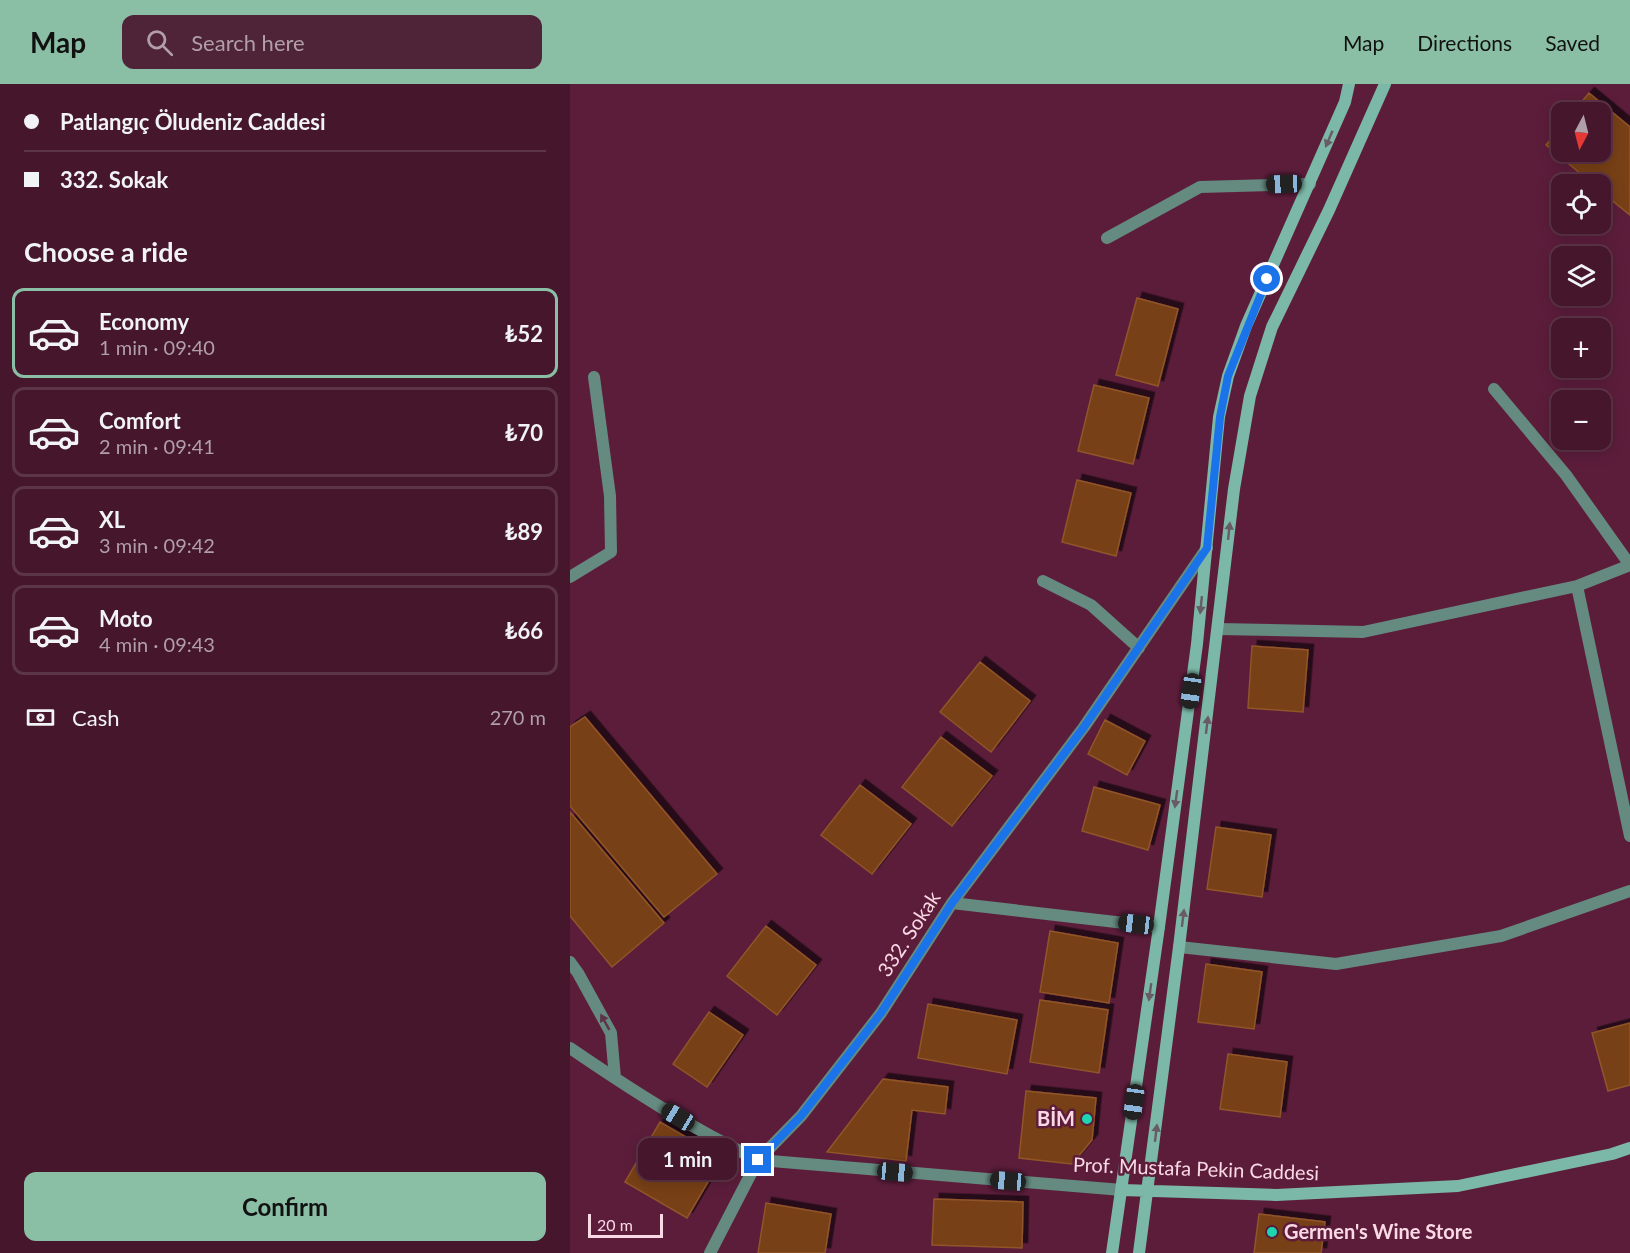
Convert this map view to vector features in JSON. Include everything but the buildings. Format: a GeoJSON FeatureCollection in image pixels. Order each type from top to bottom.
{"type":"FeatureCollection","features":[{"type":"Feature","properties":{"kind":"main road"},"geometry":{"type":"LineString","coordinates":[[1112,1253],[1197,644],[1220,417],[1228,376],[1246,326],[1345,102],[1349,84]]}},
{"type":"Feature","properties":{"kind":"main road"},"geometry":{"type":"LineString","coordinates":[[1139,1253],[1179,947],[1234,489],[1250,396],[1272,327],[1329,210],[1385,84]]}},
{"type":"Feature","properties":{"kind":"main road","name":"Prof. Mustafa Pekin Caddesi"},"geometry":{"type":"LineString","coordinates":[[1122,1190],[1276,1195],[1458,1186],[1612,1154],[1630,1148]]}},
{"type":"Feature","properties":{"kind":"street"},"geometry":{"type":"LineString","coordinates":[[1107,238],[1200,187],[1310,184]]}},
{"type":"Feature","properties":{"kind":"street"},"geometry":{"type":"LineString","coordinates":[[570,577],[612,552],[610,496],[594,377]]}},
{"type":"Feature","properties":{"kind":"street"},"geometry":{"type":"LineString","coordinates":[[1218,629],[1363,632],[1577,586],[1630,565],[1566,475],[1494,389]]}},
{"type":"Feature","properties":{"kind":"street","name":"332. Sokak"},"geometry":{"type":"LineString","coordinates":[[710,1253],[758,1160],[801,1116],[881,1013],[952,903],[1084,727],[1207,548]]}},
{"type":"Feature","properties":{"kind":"street"},"geometry":{"type":"LineString","coordinates":[[1043,581],[1091,605],[1139,648]]}},
{"type":"Feature","properties":{"kind":"street"},"geometry":{"type":"LineString","coordinates":[[1577,586],[1630,836]]}},
{"type":"Feature","properties":{"kind":"street"},"geometry":{"type":"LineString","coordinates":[[1179,947],[1336,964],[1501,936],[1630,891]]}},
{"type":"Feature","properties":{"kind":"street"},"geometry":{"type":"LineString","coordinates":[[952,903],[1159,927]]}},
{"type":"Feature","properties":{"kind":"street"},"geometry":{"type":"LineString","coordinates":[[570,962],[611,1033],[615,1078]]}},
{"type":"Feature","properties":{"kind":"street","name":"Prof. Mustafa Pekin Caddesi"},"geometry":{"type":"LineString","coordinates":[[570,1048],[723,1144],[758,1160],[1122,1190]]}},
{"type":"Feature","properties":{"kind":"place","name":"BİM"},"geometry":{"type":"Point","coordinates":[1087,1119]}},
{"type":"Feature","properties":{"kind":"place","name":"Germen's Wine Store"},"geometry":{"type":"Point","coordinates":[1272,1232]}},
{"type":"Feature","properties":{"kind":"route"},"geometry":{"type":"LineString","coordinates":[[758,1160],[801,1116],[881,1013],[952,903],[1084,727],[1207,548],[1220,417],[1228,376],[1246,326],[1267,279]]}}]}
